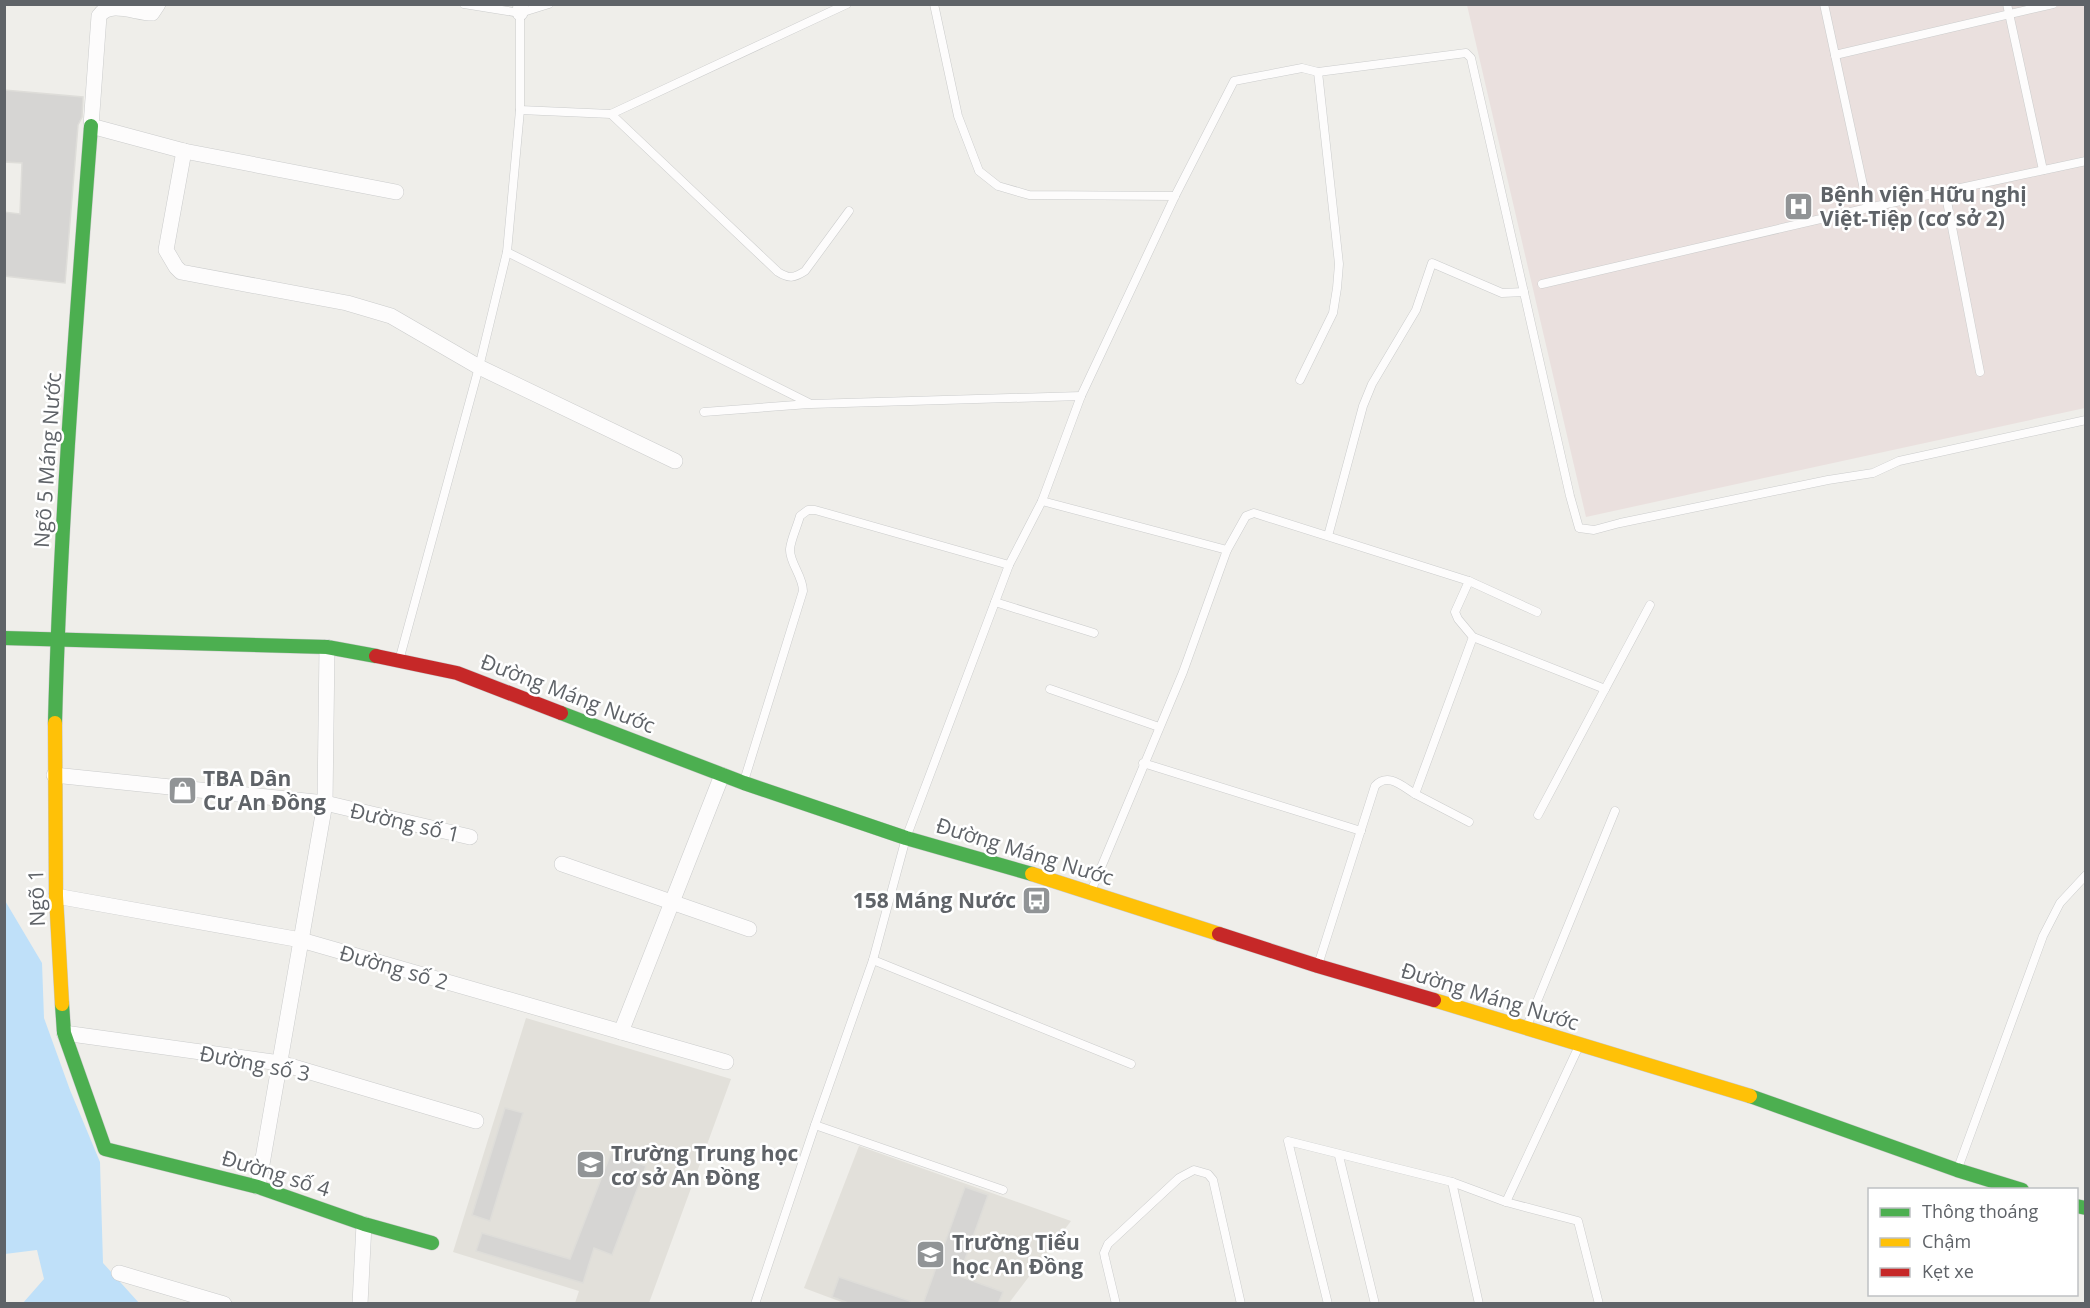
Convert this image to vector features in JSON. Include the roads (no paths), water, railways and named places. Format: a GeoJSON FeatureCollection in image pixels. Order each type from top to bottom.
{"type":"FeatureCollection","features":[{"type":"Feature","properties":{"kind":"main road","name":"Ngõ 5 Máng Nước"},"geometry":{"type":"LineString","coordinates":[[57,639],[91,126]]}},
{"type":"Feature","properties":{"kind":"main road","name":"Đường Máng Nước"},"geometry":{"type":"LineString","coordinates":[[4,638],[327,647],[457,673],[722,775],[906,838],[1091,892],[1318,966],[1757,1098],[1957,1170],[2016,1188]]}},
{"type":"Feature","properties":{"kind":"main road","name":"Ngõ 1"},"geometry":{"type":"LineString","coordinates":[[57,639],[54,775],[56,896],[64,1034],[105,1149]]}},
{"type":"Feature","properties":{"kind":"main road","name":"Đường số 4"},"geometry":{"type":"LineString","coordinates":[[105,1149],[258,1187],[364,1224],[432,1243]]}},
{"type":"Feature","properties":{"kind":"street"},"geometry":{"type":"LineString","coordinates":[[158,4],[152,13],[113,7],[105,10],[99,16],[91,126],[184,151],[396,192]]}},
{"type":"Feature","properties":{"kind":"street"},"geometry":{"type":"LineString","coordinates":[[184,151],[166,250],[181,272],[347,303],[391,316],[479,367],[675,461]]}},
{"type":"Feature","properties":{"kind":"street"},"geometry":{"type":"LineString","coordinates":[[258,1187],[325,803],[327,647]]}},
{"type":"Feature","properties":{"kind":"street","name":"Đường số 1"},"geometry":{"type":"LineString","coordinates":[[54,775],[325,803],[470,837]]}},
{"type":"Feature","properties":{"kind":"street"},"geometry":{"type":"LineString","coordinates":[[621,1032],[722,775]]}},
{"type":"Feature","properties":{"kind":"street"},"geometry":{"type":"LineString","coordinates":[[562,864],[749,929]]}},
{"type":"Feature","properties":{"kind":"street","name":"Đường số 2"},"geometry":{"type":"LineString","coordinates":[[56,896],[301,940],[726,1062]]}},
{"type":"Feature","properties":{"kind":"street","name":"Đường số 3"},"geometry":{"type":"LineString","coordinates":[[64,1034],[280,1063],[476,1121]]}},
{"type":"Feature","properties":{"kind":"street"},"geometry":{"type":"LineString","coordinates":[[360,1304],[364,1224]]}},
{"type":"Feature","properties":{"kind":"street"},"geometry":{"type":"LineString","coordinates":[[119,1274],[224,1304]]}},
{"type":"Feature","properties":{"kind":"lane"},"geometry":{"type":"LineString","coordinates":[[464,4],[521,9],[549,4]]}},
{"type":"Feature","properties":{"kind":"lane"},"geometry":{"type":"LineString","coordinates":[[520,110],[611,114],[847,4]]}},
{"type":"Feature","properties":{"kind":"lane"},"geometry":{"type":"LineString","coordinates":[[934,4],[958,116],[979,171],[998,186],[1029,195],[1175,196]]}},
{"type":"Feature","properties":{"kind":"lane"},"geometry":{"type":"LineString","coordinates":[[1824,4],[1868,208]]}},
{"type":"Feature","properties":{"kind":"lane"},"geometry":{"type":"LineString","coordinates":[[2007,4],[2043,170]]}},
{"type":"Feature","properties":{"kind":"lane"},"geometry":{"type":"LineString","coordinates":[[1835,55],[2053,4]]}},
{"type":"Feature","properties":{"kind":"lane"},"geometry":{"type":"LineString","coordinates":[[399,660],[479,367],[507,252],[520,110],[521,9]]}},
{"type":"Feature","properties":{"kind":"lane"},"geometry":{"type":"LineString","coordinates":[[755,1304],[814,1125],[873,960],[906,838],[1009,565],[1042,501],[1081,396],[1175,196],[1234,81],[1302,68],[1318,72],[1466,53],[1471,58],[1579,528],[1594,530],[1873,473],[1899,461],[2085,420]]}},
{"type":"Feature","properties":{"kind":"lane"},"geometry":{"type":"LineString","coordinates":[[1300,380],[1333,313],[1339,264],[1318,72]]}},
{"type":"Feature","properties":{"kind":"lane"},"geometry":{"type":"LineString","coordinates":[[611,114],[787,278],[796,277],[805,271],[849,211]]}},
{"type":"Feature","properties":{"kind":"lane"},"geometry":{"type":"LineString","coordinates":[[1542,284],[2085,160]]}},
{"type":"Feature","properties":{"kind":"lane"},"geometry":{"type":"LineString","coordinates":[[1945,191],[1980,372]]}},
{"type":"Feature","properties":{"kind":"lane"},"geometry":{"type":"LineString","coordinates":[[507,252],[811,404]]}},
{"type":"Feature","properties":{"kind":"lane"},"geometry":{"type":"LineString","coordinates":[[1328,536],[1363,406],[1372,384],[1416,310],[1432,263],[1502,293],[1524,292]]}},
{"type":"Feature","properties":{"kind":"lane"},"geometry":{"type":"LineString","coordinates":[[705,412],[811,404],[1081,396]]}},
{"type":"Feature","properties":{"kind":"lane"},"geometry":{"type":"LineString","coordinates":[[1042,501],[1227,550]]}},
{"type":"Feature","properties":{"kind":"lane"},"geometry":{"type":"LineString","coordinates":[[744,783],[803,591],[803,582],[792,559],[790,549],[800,516],[804,512],[815,510],[1009,565]]}},
{"type":"Feature","properties":{"kind":"lane"},"geometry":{"type":"LineString","coordinates":[[1091,892],[1143,762],[1183,672],[1227,550],[1246,516],[1254,513],[1469,580],[1537,612]]}},
{"type":"Feature","properties":{"kind":"lane"},"geometry":{"type":"LineString","coordinates":[[1469,580],[1455,612],[1473,637],[1605,689]]}},
{"type":"Feature","properties":{"kind":"lane"},"geometry":{"type":"LineString","coordinates":[[995,602],[1094,633]]}},
{"type":"Feature","properties":{"kind":"lane"},"geometry":{"type":"LineString","coordinates":[[1538,815],[1650,605]]}},
{"type":"Feature","properties":{"kind":"lane"},"geometry":{"type":"LineString","coordinates":[[1415,794],[1473,637]]}},
{"type":"Feature","properties":{"kind":"lane"},"geometry":{"type":"LineString","coordinates":[[1050,689],[1159,727]]}},
{"type":"Feature","properties":{"kind":"lane"},"geometry":{"type":"LineString","coordinates":[[1143,762],[1361,831]]}},
{"type":"Feature","properties":{"kind":"lane"},"geometry":{"type":"LineString","coordinates":[[1318,966],[1375,786],[1379,782],[1394,780],[1415,794],[1469,822]]}},
{"type":"Feature","properties":{"kind":"lane"},"geometry":{"type":"LineString","coordinates":[[1527,1027],[1615,810]]}},
{"type":"Feature","properties":{"kind":"lane"},"geometry":{"type":"LineString","coordinates":[[1957,1170],[2043,936],[2060,903],[2085,875]]}},
{"type":"Feature","properties":{"kind":"lane"},"geometry":{"type":"LineString","coordinates":[[873,960],[1131,1064]]}},
{"type":"Feature","properties":{"kind":"lane"},"geometry":{"type":"LineString","coordinates":[[1506,1202],[1580,1045]]}},
{"type":"Feature","properties":{"kind":"lane"},"geometry":{"type":"LineString","coordinates":[[814,1125],[1003,1190]]}},
{"type":"Feature","properties":{"kind":"lane"},"geometry":{"type":"LineString","coordinates":[[1328,1304],[1288,1141],[1339,1156],[1452,1182],[1506,1202],[1578,1221],[1599,1304]]}},
{"type":"Feature","properties":{"kind":"lane"},"geometry":{"type":"LineString","coordinates":[[1339,1156],[1375,1304]]}},
{"type":"Feature","properties":{"kind":"lane"},"geometry":{"type":"LineString","coordinates":[[1116,1304],[1104,1253],[1107,1244],[1179,1178],[1194,1170],[1208,1174],[1213,1180],[1241,1304]]}},
{"type":"Feature","properties":{"kind":"lane"},"geometry":{"type":"LineString","coordinates":[[1452,1182],[1479,1304]]}},
{"type":"Feature","properties":{"kind":"water"},"geometry":{"type":"Polygon","coordinates":[[[4,899],[42,963],[44,1018],[70,1090],[100,1162],[103,1263],[139,1303],[23,1303],[44,1279],[37,1250],[5,1254],[4,899]]]}},
{"type":"Feature","properties":{"kind":"place","name":"Bệnh viện Hữu nghị Việt-Tiệp (cơ sở 2)"},"geometry":{"type":"Point","coordinates":[1799,206]}},
{"type":"Feature","properties":{"kind":"place","name":"TBA Dân Cư An Đồng"},"geometry":{"type":"Point","coordinates":[182,790]}},
{"type":"Feature","properties":{"kind":"place","name":"158 Máng Nước"},"geometry":{"type":"Point","coordinates":[1037,900]}},
{"type":"Feature","properties":{"kind":"place","name":"Trường Trung học cơ sở An Đồng"},"geometry":{"type":"Point","coordinates":[590,1165]}},
{"type":"Feature","properties":{"kind":"place","name":"Trường Tiểu học An Đồng"},"geometry":{"type":"Point","coordinates":[931,1254]}}]}
